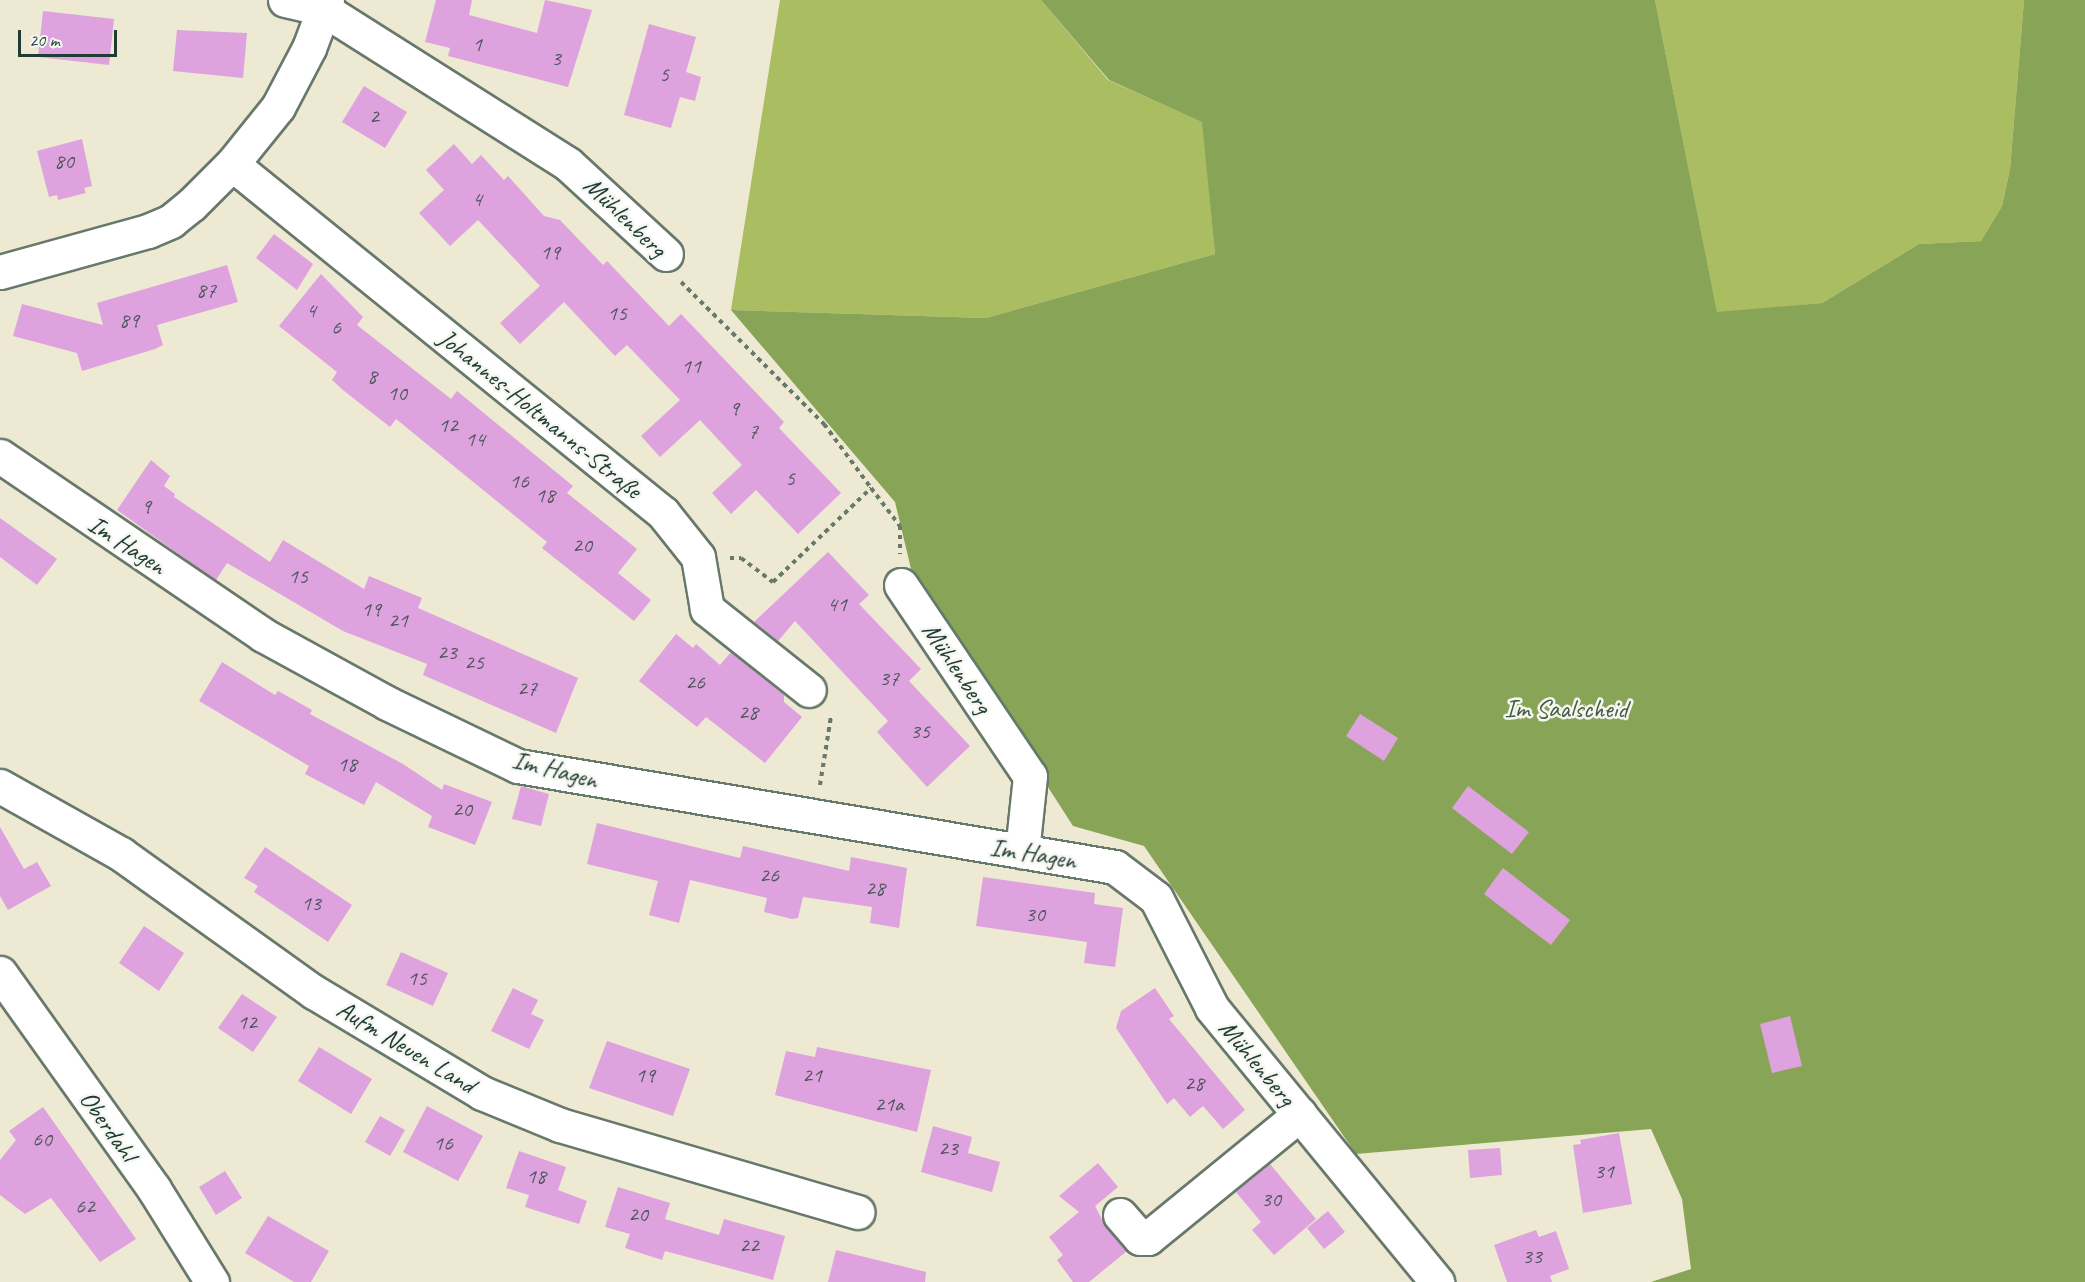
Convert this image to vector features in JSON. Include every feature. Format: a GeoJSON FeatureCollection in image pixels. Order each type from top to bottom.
{"type":"FeatureCollection","features":[{"type":"Feature","properties":{"kind":"street","name":"Mühlenberg"},"geometry":{"type":"LineString","coordinates":[[285,0],[325,4],[568,164],[666,254]]}},
{"type":"Feature","properties":{"kind":"street"},"geometry":{"type":"LineString","coordinates":[[0,272],[148,231],[171,221],[232,164],[278,106],[309,48],[325,4]]}},
{"type":"Feature","properties":{"kind":"street","name":"Johannes-Holtmanns-Straße"},"geometry":{"type":"LineString","coordinates":[[232,164],[663,513],[698,557],[707,609],[809,690]]}},
{"type":"Feature","properties":{"kind":"street","name":"Im Hagen"},"geometry":{"type":"LineString","coordinates":[[0,456],[263,635],[387,703],[518,766],[814,818],[1115,867]]}},
{"type":"Feature","properties":{"kind":"street","name":"Mühlenberg"},"geometry":{"type":"LineString","coordinates":[[901,585],[1030,777],[1022,852]]}},
{"type":"Feature","properties":{"kind":"street","name":"Aufm Neuen Land"},"geometry":{"type":"LineString","coordinates":[[0,786],[121,854],[314,992],[482,1093],[560,1125],[858,1212]]}},
{"type":"Feature","properties":{"kind":"street","name":"Mühlenberg"},"geometry":{"type":"LineString","coordinates":[[1115,867],[1156,898],[1212,1008],[1437,1282]]}},
{"type":"Feature","properties":{"kind":"street","name":"Oberdahl"},"geometry":{"type":"LineString","coordinates":[[0,973],[154,1189],[212,1282]]}},
{"type":"Feature","properties":{"kind":"street","name":"Mühlenberg"},"geometry":{"type":"LineString","coordinates":[[1120,1215],[1140,1238],[1148,1238],[1300,1114]]}},
{"type":"Feature","properties":{"kind":"path","name":"Mühlenberg"},"geometry":{"type":"LineString","coordinates":[[666,254],[678,280],[824,424],[900,526],[901,585]]}},
{"type":"Feature","properties":{"kind":"path"},"geometry":{"type":"LineString","coordinates":[[698,557],[741,558],[773,582],[871,488]]}},
{"type":"Feature","properties":{"kind":"path"},"geometry":{"type":"LineString","coordinates":[[809,690],[832,709],[814,818]]}},
{"type":"Feature","properties":{"kind":"green space"},"geometry":{"type":"Polygon","coordinates":[[[780,0],[1041,0],[1108,80],[1203,122],[1215,254],[986,318],[731,310],[780,0]]]}},
{"type":"Feature","properties":{"kind":"green space","name":"Im Saalscheid"},"geometry":{"type":"Polygon","coordinates":[[[1041,0],[1655,0],[1717,312],[1822,303],[1919,244],[1981,241],[2002,206],[2010,169],[2024,0],[2085,0],[2085,1282],[1651,1282],[1691,1269],[1682,1199],[1651,1129],[1356,1154],[1144,846],[1073,826],[913,577],[895,502],[731,310],[986,318],[1215,254],[1202,122],[1109,80],[1041,0]]]}},
{"type":"Feature","properties":{"kind":"green space"},"geometry":{"type":"Polygon","coordinates":[[[1655,0],[2024,0],[2010,169],[2002,206],[1981,241],[1919,244],[1822,303],[1717,313],[1655,0]]]}},
{"type":"Feature","properties":{"kind":"building"},"geometry":{"type":"Polygon","coordinates":[[[436,0],[472,0],[469,15],[537,33],[545,0],[592,10],[568,87],[448,56],[450,48],[425,42],[436,0]]]}},
{"type":"Feature","properties":{"kind":"building"},"geometry":{"type":"Polygon","coordinates":[[[43,11],[114,19],[109,65],[38,57],[43,11]]]}},
{"type":"Feature","properties":{"kind":"building"},"geometry":{"type":"Polygon","coordinates":[[[649,24],[696,37],[686,72],[701,77],[695,101],[680,97],[671,128],[624,115],[649,24]]]}},
{"type":"Feature","properties":{"kind":"building"},"geometry":{"type":"Polygon","coordinates":[[[177,30],[247,33],[243,78],[173,71],[177,30]]]}},
{"type":"Feature","properties":{"kind":"building"},"geometry":{"type":"Polygon","coordinates":[[[364,86],[407,112],[385,148],[342,122],[364,86]]]}},
{"type":"Feature","properties":{"kind":"building"},"geometry":{"type":"Polygon","coordinates":[[[82,139],[92,186],[84,188],[86,193],[58,200],[57,195],[49,197],[37,151],[82,139]]]}},
{"type":"Feature","properties":{"kind":"building"},"geometry":{"type":"Polygon","coordinates":[[[454,144],[472,164],[481,155],[504,180],[508,176],[544,216],[560,220],[603,265],[607,261],[669,326],[681,314],[784,422],[779,428],[841,493],[798,534],[756,490],[731,514],[712,493],[742,465],[700,420],[660,457],[641,436],[680,400],[627,345],[615,356],[564,302],[520,344],[500,323],[540,286],[478,220],[450,246],[419,213],[444,190],[426,170],[454,144]]]}},
{"type":"Feature","properties":{"kind":"building"},"geometry":{"type":"Polygon","coordinates":[[[274,234],[313,264],[297,290],[256,258],[274,234]]]}},
{"type":"Feature","properties":{"kind":"building"},"geometry":{"type":"Polygon","coordinates":[[[227,265],[238,302],[157,325],[163,345],[155,349],[82,371],[77,353],[13,336],[22,304],[103,325],[97,303],[227,265]]]}},
{"type":"Feature","properties":{"kind":"building"},"geometry":{"type":"Polygon","coordinates":[[[321,274],[363,317],[357,325],[451,399],[457,391],[573,486],[567,493],[637,549],[618,573],[651,600],[634,621],[542,548],[547,542],[396,419],[390,427],[343,390],[332,380],[337,372],[279,326],[321,274]]]}},
{"type":"Feature","properties":{"kind":"building"},"geometry":{"type":"Polygon","coordinates":[[[151,460],[170,476],[164,486],[175,494],[174,497],[270,562],[283,540],[364,589],[369,576],[422,598],[418,608],[578,678],[556,733],[423,675],[427,664],[343,631],[227,563],[216,580],[208,575],[117,510],[151,460]]]}},
{"type":"Feature","properties":{"kind":"building"},"geometry":{"type":"Polygon","coordinates":[[[0,518],[57,559],[37,585],[0,557],[0,518]]]}},
{"type":"Feature","properties":{"kind":"building"},"geometry":{"type":"Polygon","coordinates":[[[828,552],[869,595],[859,604],[921,669],[909,681],[970,746],[927,787],[877,732],[888,721],[795,621],[778,641],[754,622],[828,552]]]}},
{"type":"Feature","properties":{"kind":"building"},"geometry":{"type":"Polygon","coordinates":[[[676,634],[693,648],[696,644],[720,665],[731,652],[784,695],[784,702],[802,717],[765,763],[706,717],[697,727],[639,681],[676,634]]]}},
{"type":"Feature","properties":{"kind":"building"},"geometry":{"type":"Polygon","coordinates":[[[222,662],[275,695],[278,691],[312,710],[310,714],[403,764],[442,790],[444,784],[492,802],[475,845],[428,827],[432,816],[376,782],[364,805],[305,774],[309,766],[199,701],[222,662]]]}},
{"type":"Feature","properties":{"kind":"building"},"geometry":{"type":"Polygon","coordinates":[[[1360,714],[1398,738],[1384,761],[1346,736],[1360,714]]]}},
{"type":"Feature","properties":{"kind":"building"},"geometry":{"type":"Polygon","coordinates":[[[521,786],[549,794],[541,826],[512,819],[521,786]]]}},
{"type":"Feature","properties":{"kind":"building"},"geometry":{"type":"Polygon","coordinates":[[[1468,786],[1529,832],[1512,854],[1452,808],[1468,786]]]}},
{"type":"Feature","properties":{"kind":"building"},"geometry":{"type":"Polygon","coordinates":[[[597,823],[740,858],[743,846],[849,871],[851,857],[907,868],[899,928],[870,923],[872,907],[803,897],[798,918],[792,919],[764,912],[767,898],[690,880],[679,923],[649,915],[658,881],[587,864],[597,823]]]}},
{"type":"Feature","properties":{"kind":"building"},"geometry":{"type":"Polygon","coordinates":[[[0,827],[24,869],[37,862],[51,886],[8,910],[0,896],[0,827]]]}},
{"type":"Feature","properties":{"kind":"building"},"geometry":{"type":"Polygon","coordinates":[[[265,847],[352,905],[328,942],[254,892],[258,886],[244,878],[265,847]]]}},
{"type":"Feature","properties":{"kind":"building"},"geometry":{"type":"Polygon","coordinates":[[[1503,868],[1570,920],[1551,945],[1484,894],[1503,868]]]}},
{"type":"Feature","properties":{"kind":"building"},"geometry":{"type":"Polygon","coordinates":[[[983,877],[1095,893],[1094,904],[1123,908],[1115,967],[1084,963],[1087,942],[976,926],[983,877]]]}},
{"type":"Feature","properties":{"kind":"building"},"geometry":{"type":"Polygon","coordinates":[[[144,926],[184,953],[159,991],[119,963],[144,926]]]}},
{"type":"Feature","properties":{"kind":"building"},"geometry":{"type":"Polygon","coordinates":[[[401,952],[448,973],[433,1006],[386,985],[401,952]]]}},
{"type":"Feature","properties":{"kind":"building"},"geometry":{"type":"Polygon","coordinates":[[[513,988],[538,1000],[531,1014],[544,1020],[529,1049],[491,1031],[513,988]]]}},
{"type":"Feature","properties":{"kind":"building"},"geometry":{"type":"Polygon","coordinates":[[[1155,988],[1174,1016],[1169,1019],[1245,1110],[1223,1129],[1203,1106],[1190,1117],[1174,1098],[1167,1104],[1116,1028],[1121,1011],[1155,988]]]}},
{"type":"Feature","properties":{"kind":"building"},"geometry":{"type":"Polygon","coordinates":[[[242,994],[277,1017],[253,1052],[218,1028],[242,994]]]}},
{"type":"Feature","properties":{"kind":"building"},"geometry":{"type":"Polygon","coordinates":[[[1790,1016],[1802,1066],[1772,1073],[1760,1024],[1790,1016]]]}},
{"type":"Feature","properties":{"kind":"building"},"geometry":{"type":"Polygon","coordinates":[[[607,1041],[690,1069],[673,1116],[589,1088],[607,1041]]]}},
{"type":"Feature","properties":{"kind":"building"},"geometry":{"type":"Polygon","coordinates":[[[319,1047],[372,1079],[351,1114],[298,1081],[319,1047]]]}},
{"type":"Feature","properties":{"kind":"building"},"geometry":{"type":"Polygon","coordinates":[[[817,1047],[931,1070],[917,1132],[775,1095],[786,1051],[815,1057],[817,1047]]]}},
{"type":"Feature","properties":{"kind":"building"},"geometry":{"type":"Polygon","coordinates":[[[427,1106],[483,1136],[458,1181],[403,1152],[427,1106]]]}},
{"type":"Feature","properties":{"kind":"building"},"geometry":{"type":"Polygon","coordinates":[[[43,1107],[136,1239],[100,1262],[51,1198],[25,1214],[0,1195],[0,1160],[16,1140],[9,1131],[43,1107]]]}},
{"type":"Feature","properties":{"kind":"building"},"geometry":{"type":"Polygon","coordinates":[[[380,1116],[405,1130],[390,1156],[365,1142],[380,1116]]]}},
{"type":"Feature","properties":{"kind":"building"},"geometry":{"type":"Polygon","coordinates":[[[933,1126],[972,1137],[968,1153],[1000,1162],[992,1192],[921,1172],[933,1126]]]}},
{"type":"Feature","properties":{"kind":"building"},"geometry":{"type":"Polygon","coordinates":[[[1619,1133],[1632,1204],[1583,1213],[1573,1145],[1581,1144],[1580,1140],[1619,1133]]]}},
{"type":"Feature","properties":{"kind":"building"},"geometry":{"type":"Polygon","coordinates":[[[1500,1148],[1502,1175],[1470,1178],[1468,1150],[1500,1148]]]}},
{"type":"Feature","properties":{"kind":"building"},"geometry":{"type":"Polygon","coordinates":[[[519,1151],[566,1167],[558,1190],[587,1201],[579,1224],[525,1207],[529,1195],[506,1188],[519,1151]]]}},
{"type":"Feature","properties":{"kind":"building"},"geometry":{"type":"Polygon","coordinates":[[[1098,1163],[1118,1187],[1095,1206],[1106,1227],[1127,1251],[1089,1282],[1073,1282],[1057,1260],[1063,1255],[1049,1237],[1079,1212],[1059,1196],[1098,1163]]]}},
{"type":"Feature","properties":{"kind":"building"},"geometry":{"type":"Polygon","coordinates":[[[1270,1164],[1316,1219],[1274,1255],[1252,1230],[1261,1222],[1236,1192],[1270,1164]]]}},
{"type":"Feature","properties":{"kind":"building"},"geometry":{"type":"Polygon","coordinates":[[[225,1171],[242,1198],[216,1215],[199,1187],[225,1171]]]}},
{"type":"Feature","properties":{"kind":"building"},"geometry":{"type":"Polygon","coordinates":[[[618,1187],[670,1203],[665,1219],[719,1235],[724,1219],[785,1236],[773,1280],[665,1251],[662,1260],[625,1248],[630,1234],[605,1227],[618,1187]]]}},
{"type":"Feature","properties":{"kind":"building"},"geometry":{"type":"Polygon","coordinates":[[[1328,1211],[1345,1232],[1324,1249],[1307,1228],[1328,1211]]]}},
{"type":"Feature","properties":{"kind":"building"},"geometry":{"type":"Polygon","coordinates":[[[268,1216],[329,1251],[311,1282],[294,1282],[245,1253],[268,1216]]]}},
{"type":"Feature","properties":{"kind":"building"},"geometry":{"type":"Polygon","coordinates":[[[1536,1230],[1539,1237],[1556,1231],[1569,1269],[1550,1276],[1552,1282],[1507,1282],[1494,1245],[1536,1230]]]}},
{"type":"Feature","properties":{"kind":"building"},"geometry":{"type":"Polygon","coordinates":[[[836,1250],[926,1272],[925,1282],[828,1282],[836,1250]]]}}]}
